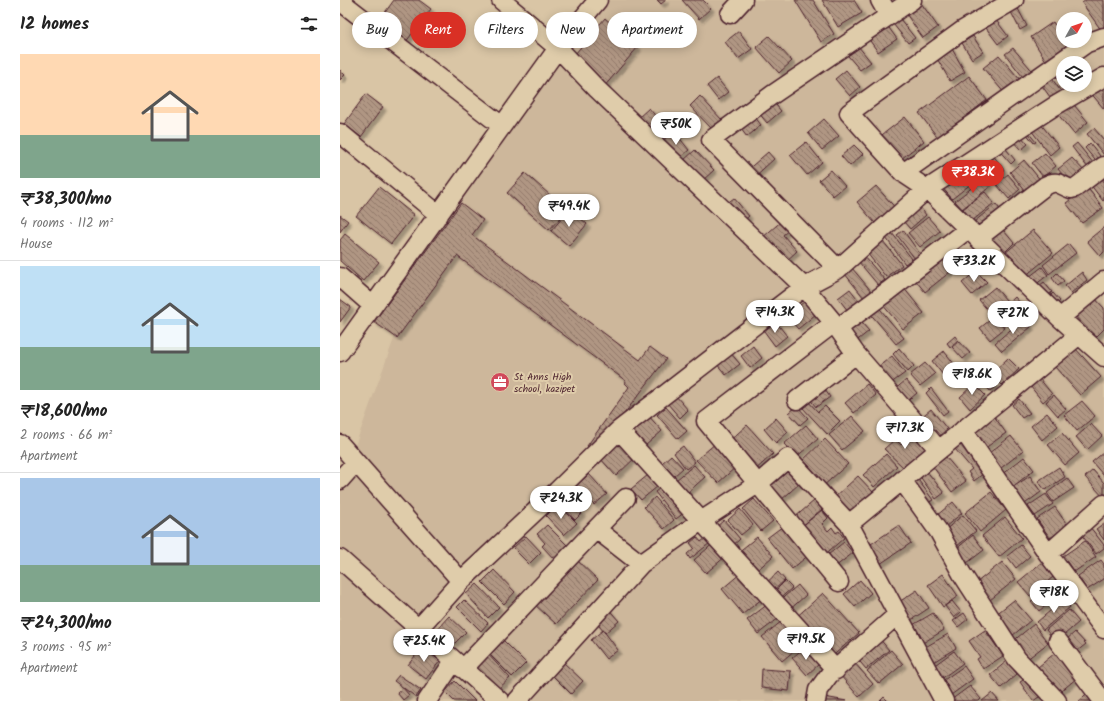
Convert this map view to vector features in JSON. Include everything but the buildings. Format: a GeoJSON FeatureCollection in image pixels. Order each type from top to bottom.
{"type":"FeatureCollection","features":[{"type":"Feature","properties":{"kind":"street"},"geometry":{"type":"LineString","coordinates":[[501,0],[546,38]]}},
{"type":"Feature","properties":{"kind":"street"},"geometry":{"type":"LineString","coordinates":[[588,12],[598,0]]}},
{"type":"Feature","properties":{"kind":"street"},"geometry":{"type":"LineString","coordinates":[[730,14],[743,0]]}},
{"type":"Feature","properties":{"kind":"street"},"geometry":{"type":"LineString","coordinates":[[880,0],[889,16]]}},
{"type":"Feature","properties":{"kind":"street"},"geometry":{"type":"LineString","coordinates":[[838,269],[711,140],[772,95],[912,0]]}},
{"type":"Feature","properties":{"kind":"street"},"geometry":{"type":"LineString","coordinates":[[340,1],[502,126]]}},
{"type":"Feature","properties":{"kind":"street"},"geometry":{"type":"LineString","coordinates":[[1009,1],[963,30],[849,112],[903,174],[927,189],[1060,318],[1104,356]]}},
{"type":"Feature","properties":{"kind":"street"},"geometry":{"type":"LineString","coordinates":[[903,174],[1088,43],[1104,37]]}},
{"type":"Feature","properties":{"kind":"street"},"geometry":{"type":"LineString","coordinates":[[340,352],[558,48],[597,89],[804,286],[836,325],[856,354],[938,450]]}},
{"type":"Feature","properties":{"kind":"street"},"geometry":{"type":"LineString","coordinates":[[419,628],[461,581],[557,491],[619,430],[804,286],[838,269],[927,189],[1054,107],[1104,77]]}},
{"type":"Feature","properties":{"kind":"street"},"geometry":{"type":"LineString","coordinates":[[340,133],[439,215]]}},
{"type":"Feature","properties":{"kind":"street"},"geometry":{"type":"LineString","coordinates":[[839,582],[706,421],[836,325],[1045,186],[1052,182],[1058,182],[1071,189],[1075,188],[1104,166]]}},
{"type":"Feature","properties":{"kind":"street"},"geometry":{"type":"LineString","coordinates":[[340,277],[373,306]]}},
{"type":"Feature","properties":{"kind":"street"},"geometry":{"type":"LineString","coordinates":[[1060,318],[1104,281]]}},
{"type":"Feature","properties":{"kind":"street"},"geometry":{"type":"LineString","coordinates":[[849,524],[1079,335]]}},
{"type":"Feature","properties":{"kind":"street"},"geometry":{"type":"LineString","coordinates":[[797,400],[856,354]]}},
{"type":"Feature","properties":{"kind":"street"},"geometry":{"type":"LineString","coordinates":[[619,430],[836,670]]}},
{"type":"Feature","properties":{"kind":"street"},"geometry":{"type":"LineString","coordinates":[[963,430],[1048,554],[1104,629]]}},
{"type":"Feature","properties":{"kind":"street"},"geometry":{"type":"LineString","coordinates":[[340,444],[461,581]]}},
{"type":"Feature","properties":{"kind":"street"},"geometry":{"type":"LineString","coordinates":[[517,701],[641,564],[701,521],[758,483],[788,458],[849,524],[944,701]]}},
{"type":"Feature","properties":{"kind":"street"},"geometry":{"type":"LineString","coordinates":[[340,480],[356,462]]}},
{"type":"Feature","properties":{"kind":"street"},"geometry":{"type":"LineString","coordinates":[[902,480],[939,532],[962,574],[1018,659],[1057,701]]}},
{"type":"Feature","properties":{"kind":"street"},"geometry":{"type":"LineString","coordinates":[[427,701],[459,665],[626,498]]}},
{"type":"Feature","properties":{"kind":"street"},"geometry":{"type":"LineString","coordinates":[[1048,554],[1104,504]]}},
{"type":"Feature","properties":{"kind":"street"},"geometry":{"type":"LineString","coordinates":[[596,529],[641,564]]}},
{"type":"Feature","properties":{"kind":"street"},"geometry":{"type":"LineString","coordinates":[[342,565],[419,628],[500,701]]}},
{"type":"Feature","properties":{"kind":"street"},"geometry":{"type":"LineString","coordinates":[[816,701],[818,690],[836,670],[897,615]]}},
{"type":"Feature","properties":{"kind":"street"},"geometry":{"type":"LineString","coordinates":[[1058,641],[1103,701]]}},
{"type":"Feature","properties":{"kind":"shaded area"},"geometry":{"type":"Polygon","coordinates":[[[597,0],[1104,0],[1104,701],[340,701],[340,487],[439,215],[562,48],[599,48],[599,12],[588,12],[597,0]]]}},
{"type":"Feature","properties":{"kind":"place","name":"St Anns High school, kazipet"},"geometry":{"type":"Point","coordinates":[500,382]}}]}
